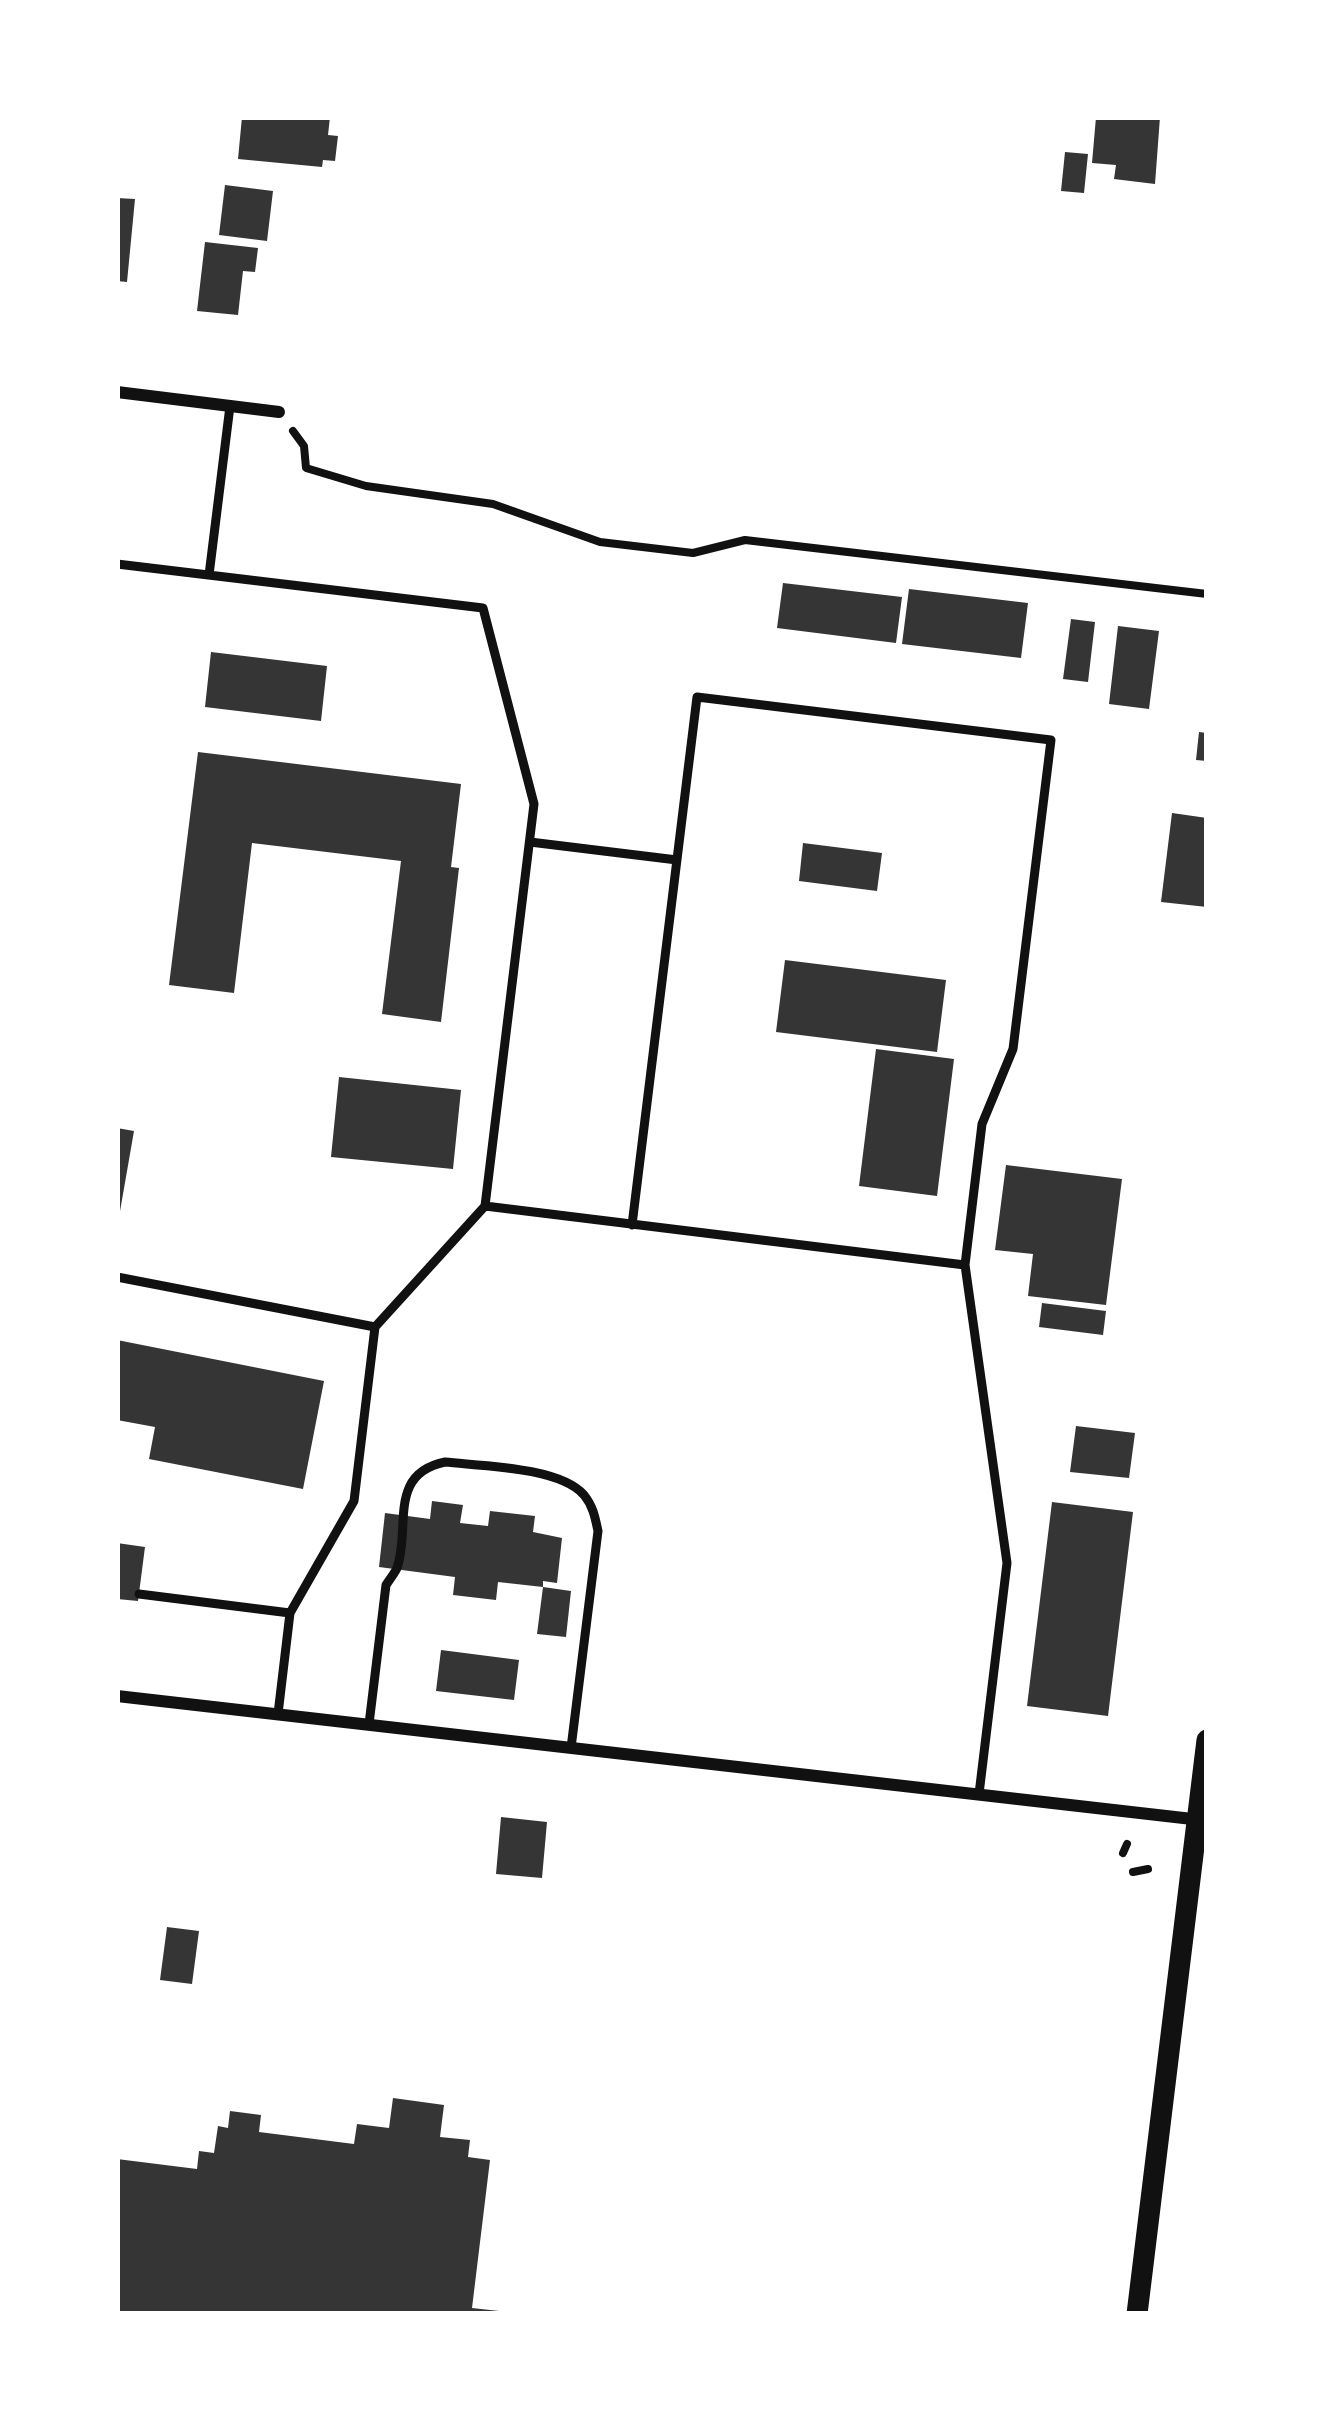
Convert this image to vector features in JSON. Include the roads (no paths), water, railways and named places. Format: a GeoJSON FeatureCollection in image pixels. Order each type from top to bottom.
{"type":"FeatureCollection","features":[{"type":"Feature","properties":{"kind":"street"},"geometry":{"type":"LineString","coordinates":[[117,392],[279,412]]}},
{"type":"Feature","properties":{"kind":"street"},"geometry":{"type":"LineString","coordinates":[[117,1696],[1202,1820]]}},
{"type":"Feature","properties":{"kind":"street"},"geometry":{"type":"LineString","coordinates":[[1137,2314],[1202,1820],[1207,1740]]}},
{"type":"Feature","properties":{"kind":"lane"},"geometry":{"type":"LineString","coordinates":[[209,575],[230,406]]}},
{"type":"Feature","properties":{"kind":"lane"},"geometry":{"type":"LineString","coordinates":[[117,564],[483,608],[534,804],[485,1207],[375,1328],[354,1501],[290,1613],[278,1714]]}},
{"type":"Feature","properties":{"kind":"lane"},"geometry":{"type":"LineString","coordinates":[[632,1225],[697,697],[1051,740],[1013,1049],[982,1124],[965,1265],[1007,1563],[979,1794]]}},
{"type":"Feature","properties":{"kind":"lane"},"geometry":{"type":"LineString","coordinates":[[530,842],[677,860]]}},
{"type":"Feature","properties":{"kind":"lane"},"geometry":{"type":"LineString","coordinates":[[485,1207],[965,1265]]}},
{"type":"Feature","properties":{"kind":"lane"},"geometry":{"type":"LineString","coordinates":[[117,1276],[375,1328]]}},
{"type":"Feature","properties":{"kind":"lane"},"geometry":{"type":"LineString","coordinates":[[369,1724],[386,1585],[397,1569],[406,1496],[414,1477],[428,1465],[445,1462],[557,1476],[581,1490],[592,1507],[598,1531],[571,1748]]}},
{"type":"Feature","properties":{"kind":"lane"},"geometry":{"type":"LineString","coordinates":[[139,1594],[290,1613]]}}]}
